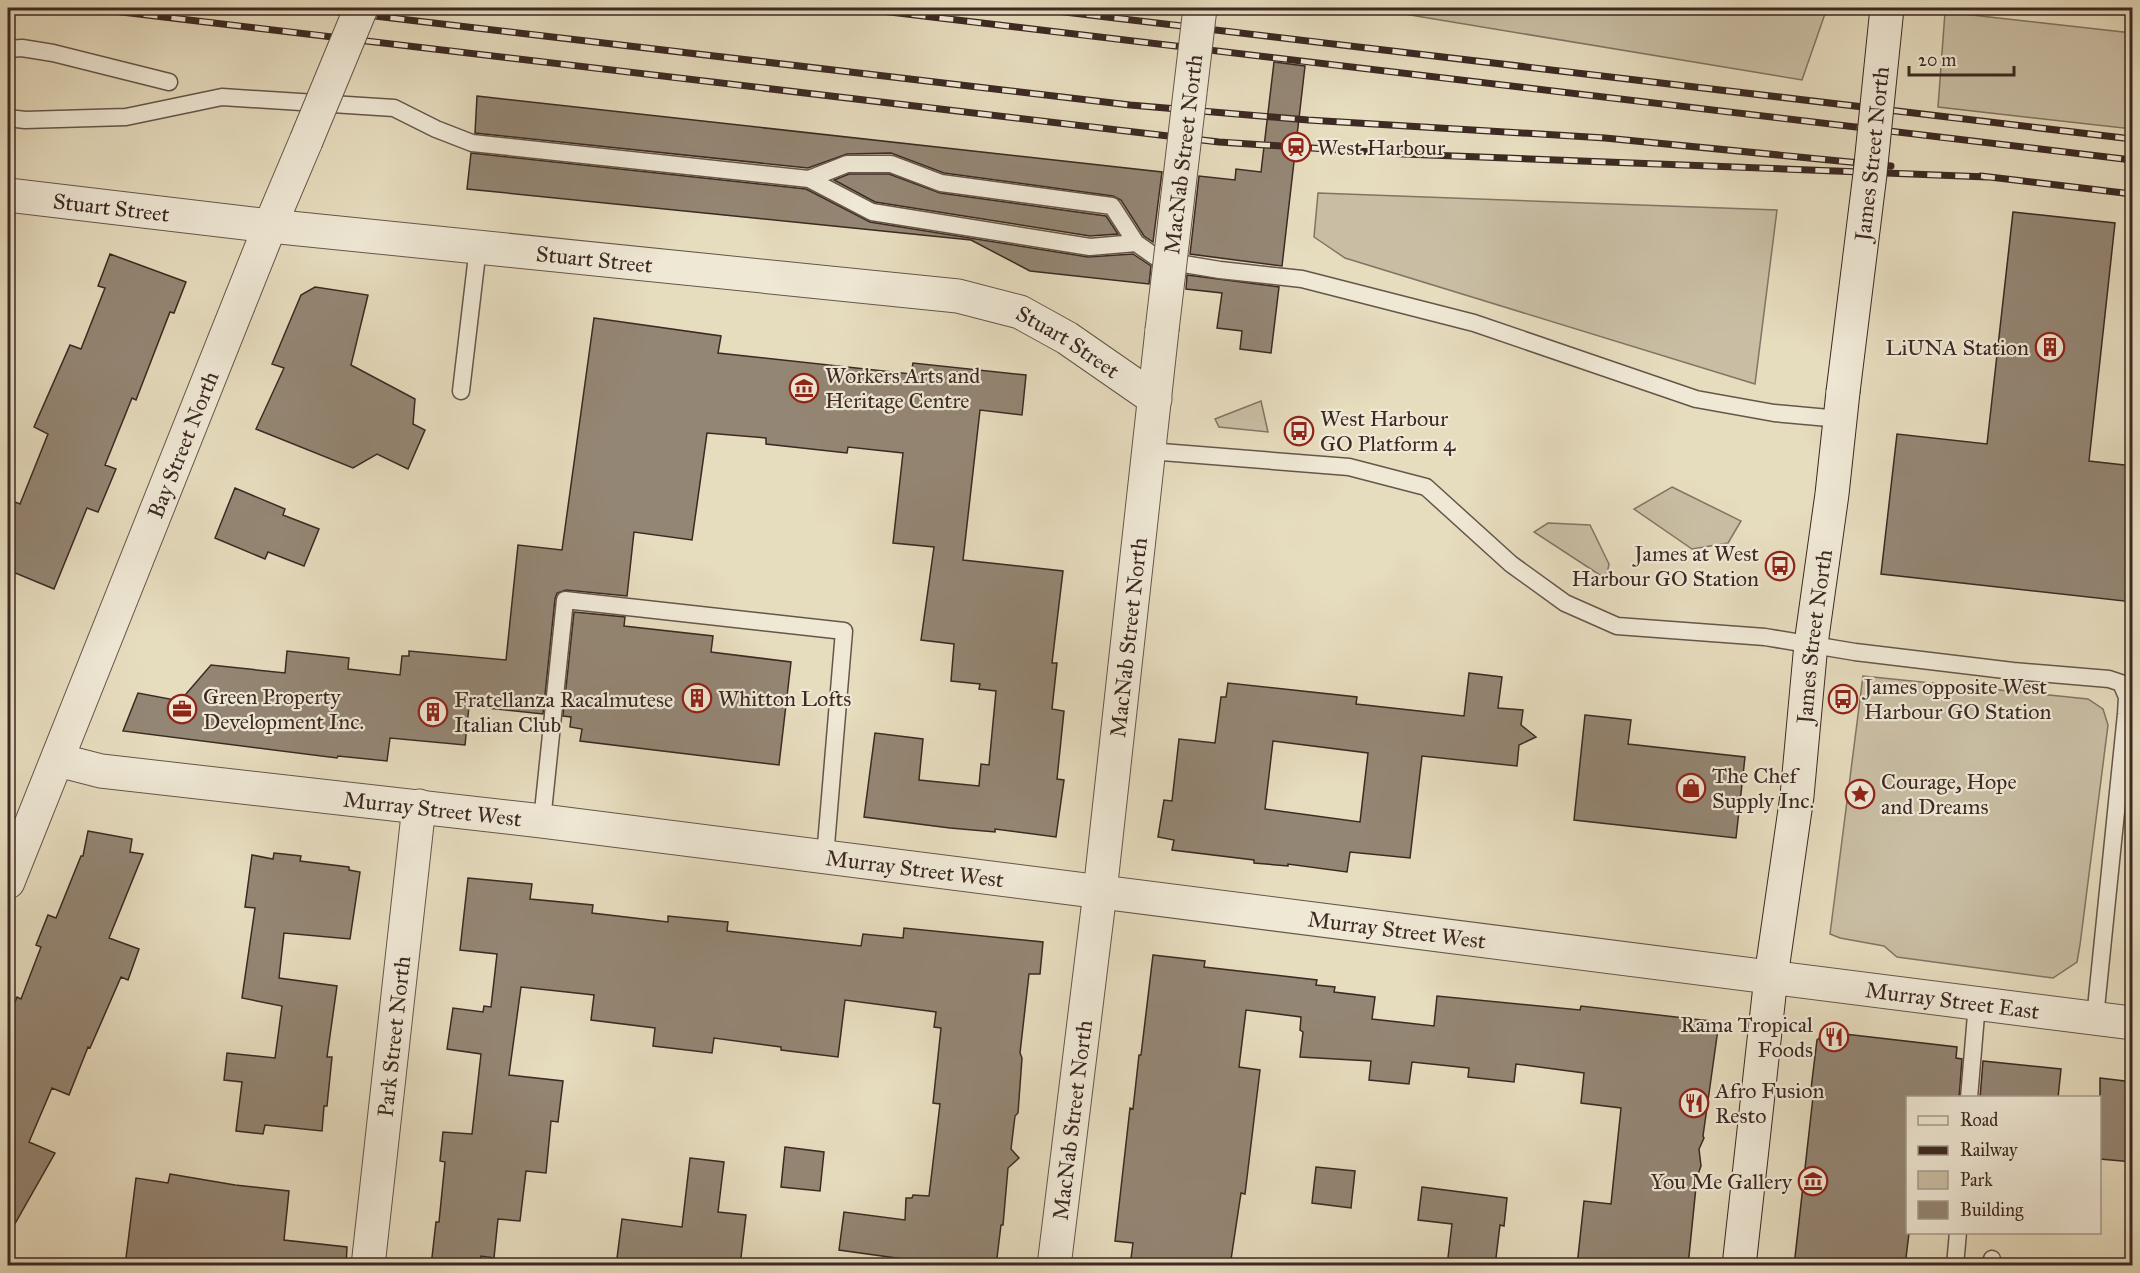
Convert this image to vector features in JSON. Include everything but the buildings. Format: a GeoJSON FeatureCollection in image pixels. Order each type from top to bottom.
{"type":"FeatureCollection","features":[{"type":"Feature","properties":{"kind":"street","name":"Bay Street North"},"geometry":{"type":"LineString","coordinates":[[8,882],[270,226],[361,8]]}},
{"type":"Feature","properties":{"kind":"street","name":"MacNab Street North"},"geometry":{"type":"LineString","coordinates":[[1054,1266],[1100,892],[1200,8]]}},
{"type":"Feature","properties":{"kind":"street","name":"James Street North"},"geometry":{"type":"LineString","coordinates":[[1739,1266],[1771,977],[1797,796],[1811,644],[1870,174],[1887,8]]}},
{"type":"Feature","properties":{"kind":"street","name":"Stuart Street"},"geometry":{"type":"LineString","coordinates":[[8,195],[270,226],[958,296],[1020,312],[1067,338],[1155,399]]}},
{"type":"Feature","properties":{"kind":"street","name":"Murray Street West"},"geometry":{"type":"LineString","coordinates":[[58,760],[101,771],[542,821],[1771,977]]}},
{"type":"Feature","properties":{"kind":"street","name":"Park Street North"},"geometry":{"type":"LineString","coordinates":[[368,1266],[419,806]]}},
{"type":"Feature","properties":{"kind":"street","name":"Murray Street East"},"geometry":{"type":"LineString","coordinates":[[1771,977],[2133,1023]]}},
{"type":"Feature","properties":{"kind":"lane"},"geometry":{"type":"LineString","coordinates":[[8,49],[22,48],[53,53],[169,82]]}},
{"type":"Feature","properties":{"kind":"lane"},"geometry":{"type":"LineString","coordinates":[[8,118],[25,120],[126,117],[222,97],[394,108],[436,129],[472,143],[809,180],[872,212],[1090,247],[1136,243]]}},
{"type":"Feature","properties":{"kind":"lane"},"geometry":{"type":"LineString","coordinates":[[809,180],[847,164],[891,164],[941,183],[1112,206],[1136,243],[1160,260],[1220,270],[1302,279],[1474,323],[1696,399],[1774,413],[1841,406]]}},
{"type":"Feature","properties":{"kind":"lane"},"geometry":{"type":"LineString","coordinates":[[461,391],[478,247]]}},
{"type":"Feature","properties":{"kind":"lane"},"geometry":{"type":"LineString","coordinates":[[1149,451],[1349,467],[1426,487],[1511,564],[1565,603],[1617,626],[1765,637],[1855,652],[2109,679],[2121,683],[2127,697],[2126,714],[2095,1018]]}},
{"type":"Feature","properties":{"kind":"lane"},"geometry":{"type":"LineString","coordinates":[[542,821],[565,600],[844,631],[825,857]]}},
{"type":"Feature","properties":{"kind":"lane"},"geometry":{"type":"LineString","coordinates":[[1969,1096],[1977,1003]]}},
{"type":"Feature","properties":{"kind":"lane"},"geometry":{"type":"LineString","coordinates":[[1955,1266],[1958,1234]]}},
{"type":"Feature","properties":{"kind":"green space"},"geometry":{"type":"Polygon","coordinates":[[[1368,8],[1827,8],[1802,80],[1368,8]]]}},
{"type":"Feature","properties":{"kind":"green space"},"geometry":{"type":"Polygon","coordinates":[[[1945,12],[2132,33],[2132,129],[1938,107],[1945,12]]]}},
{"type":"Feature","properties":{"kind":"green space"},"geometry":{"type":"Polygon","coordinates":[[[1318,193],[1777,210],[1755,384],[1345,258],[1314,237],[1318,193]]]}},
{"type":"Feature","properties":{"kind":"green space"},"geometry":{"type":"Polygon","coordinates":[[[1261,401],[1268,432],[1219,427],[1215,419],[1261,401]]]}},
{"type":"Feature","properties":{"kind":"green space"},"geometry":{"type":"Polygon","coordinates":[[[1672,487],[1741,521],[1728,543],[1692,549],[1634,509],[1672,487]]]}},
{"type":"Feature","properties":{"kind":"green space"},"geometry":{"type":"Polygon","coordinates":[[[1548,523],[1590,525],[1609,564],[1606,579],[1534,532],[1548,523]]]}},
{"type":"Feature","properties":{"kind":"green space"},"geometry":{"type":"Polygon","coordinates":[[[1863,676],[2088,699],[2103,709],[2108,725],[2077,962],[2053,978],[1897,957],[1884,946],[1830,934],[1863,676]]]}},
{"type":"Feature","properties":{"kind":"railway"},"geometry":{"type":"LineString","coordinates":[[88,8],[1219,142],[1403,154],[1987,177]]}},
{"type":"Feature","properties":{"kind":"railway"},"geometry":{"type":"LineString","coordinates":[[307,8],[1130,105],[1308,120],[1605,138],[1891,166]]}},
{"type":"Feature","properties":{"kind":"railway"},"geometry":{"type":"LineString","coordinates":[[856,8],[2132,160]]}},
{"type":"Feature","properties":{"kind":"railway"},"geometry":{"type":"LineString","coordinates":[[1031,8],[2132,139]]}},
{"type":"Feature","properties":{"kind":"railway"},"geometry":{"type":"LineString","coordinates":[[1981,176],[2132,194]]}},
{"type":"Feature","properties":{"kind":"place","name":"West Harbour"},"geometry":{"type":"Point","coordinates":[1296,147]}},
{"type":"Feature","properties":{"kind":"place","name":"LiUNA Station"},"geometry":{"type":"Point","coordinates":[2050,347]}},
{"type":"Feature","properties":{"kind":"place","name":"Workers Arts and Heritage Centre"},"geometry":{"type":"Point","coordinates":[804,388]}},
{"type":"Feature","properties":{"kind":"place","name":"West Harbour GO Platform 4"},"geometry":{"type":"Point","coordinates":[1299,431]}},
{"type":"Feature","properties":{"kind":"place","name":"James at West Harbour GO Station"},"geometry":{"type":"Point","coordinates":[1780,566]}},
{"type":"Feature","properties":{"kind":"place","name":"Whitton Lofts"},"geometry":{"type":"Point","coordinates":[697,698]}},
{"type":"Feature","properties":{"kind":"place","name":"James opposite West Harbour GO Station"},"geometry":{"type":"Point","coordinates":[1843,699]}},
{"type":"Feature","properties":{"kind":"place","name":"Green Property Development Inc."},"geometry":{"type":"Point","coordinates":[182,709]}},
{"type":"Feature","properties":{"kind":"place","name":"Fratellanza Racalmutese Italian Club"},"geometry":{"type":"Point","coordinates":[433,712]}},
{"type":"Feature","properties":{"kind":"place","name":"The Chef Supply Inc."},"geometry":{"type":"Point","coordinates":[1691,788]}},
{"type":"Feature","properties":{"kind":"place","name":"Courage, Hope and Dreams"},"geometry":{"type":"Point","coordinates":[1860,794]}},
{"type":"Feature","properties":{"kind":"place","name":"Rama Tropical Foods"},"geometry":{"type":"Point","coordinates":[1834,1037]}},
{"type":"Feature","properties":{"kind":"place","name":"Afro Fusion Resto"},"geometry":{"type":"Point","coordinates":[1694,1103]}},
{"type":"Feature","properties":{"kind":"place","name":"You Me Gallery"},"geometry":{"type":"Point","coordinates":[1813,1181]}}]}
